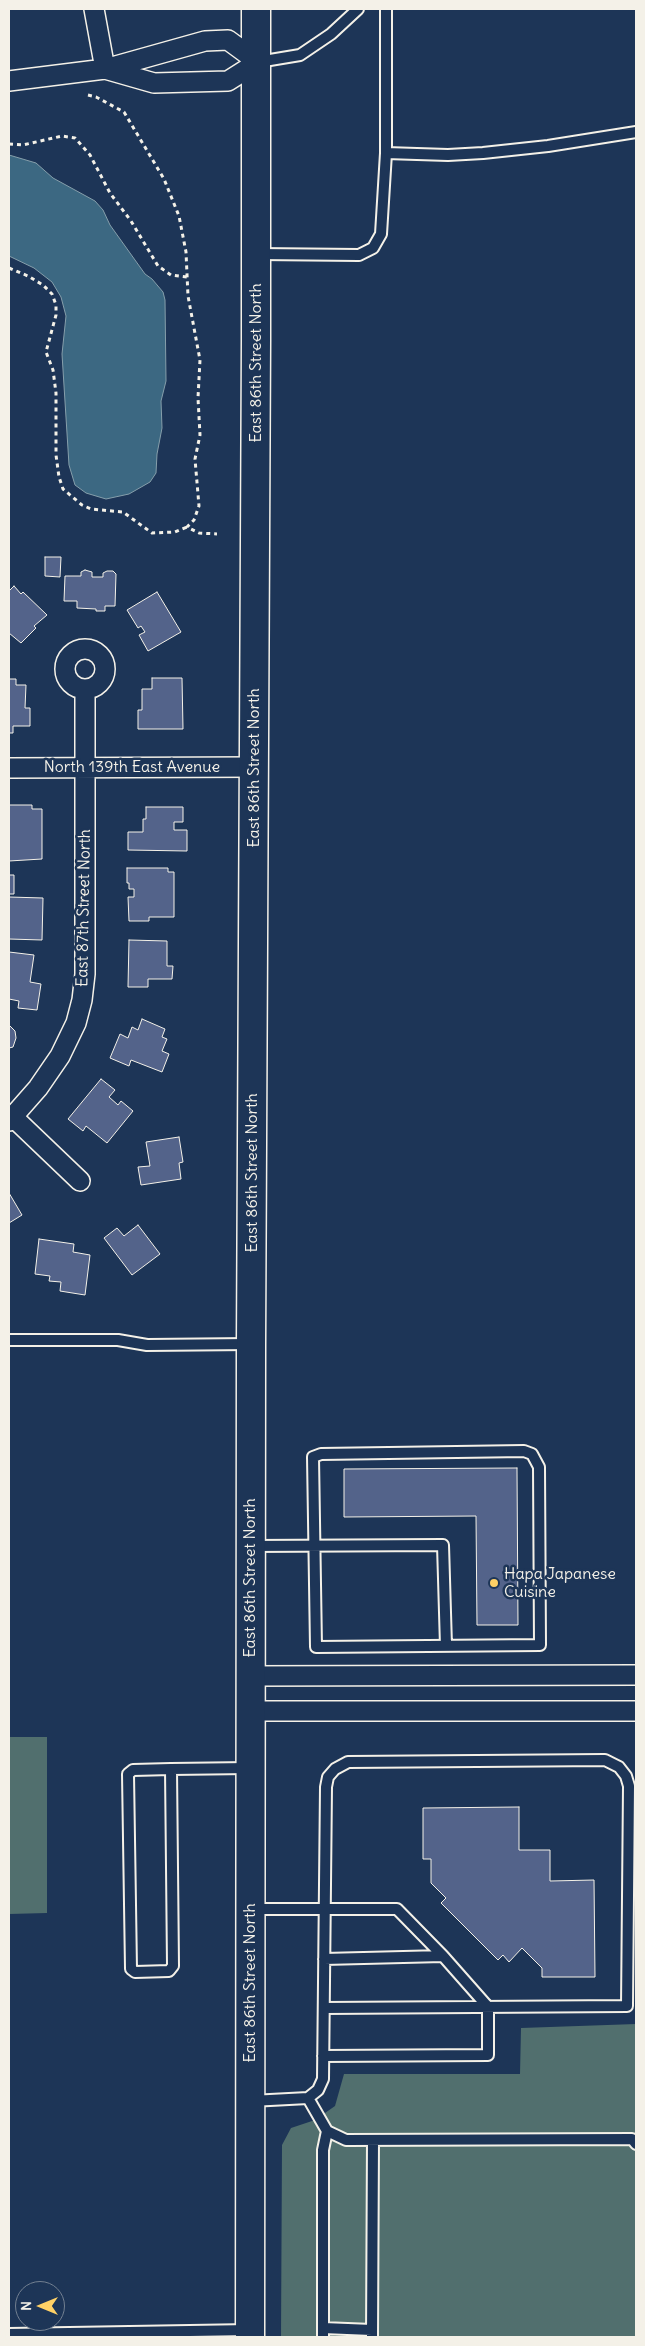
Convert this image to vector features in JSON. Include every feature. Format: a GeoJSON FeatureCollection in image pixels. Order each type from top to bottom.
{"type":"FeatureCollection","features":[{"type":"Feature","properties":{"kind":"main road","name":"East 86th Street North"},"geometry":{"type":"LineString","coordinates":[[250,2333],[250,1546],[258,62],[256,9]]}},
{"type":"Feature","properties":{"kind":"street"},"geometry":{"type":"LineString","coordinates":[[94,9],[106,70]]}},
{"type":"Feature","properties":{"kind":"street"},"geometry":{"type":"LineString","coordinates":[[9,81],[106,70],[205,42],[228,40],[258,62],[228,80],[154,83],[106,70]]}},
{"type":"Feature","properties":{"kind":"street","name":"East 87th Street North"},"geometry":{"type":"LineString","coordinates":[[80,1181],[11,1119],[50,1073],[76,1023],[82,1000],[85,974],[85,689]]}},
{"type":"Feature","properties":{"kind":"street","name":"North 139th East Avenue"},"geometry":{"type":"LineString","coordinates":[[9,768],[254,767]]}},
{"type":"Feature","properties":{"kind":"street"},"geometry":{"type":"LineString","coordinates":[[250,1676],[636,1675]]}},
{"type":"Feature","properties":{"kind":"street"},"geometry":{"type":"LineString","coordinates":[[250,1711],[636,1711]]}},
{"type":"Feature","properties":{"kind":"lane"},"geometry":{"type":"LineString","coordinates":[[258,62],[300,55],[331,34],[358,9]]}},
{"type":"Feature","properties":{"kind":"lane"},"geometry":{"type":"LineString","coordinates":[[257,254],[359,255],[373,248],[381,234],[386,153],[386,9]]}},
{"type":"Feature","properties":{"kind":"lane"},"geometry":{"type":"LineString","coordinates":[[386,153],[448,155],[482,153],[548,146],[636,132]]}},
{"type":"Feature","properties":{"kind":"lane"},"geometry":{"type":"LineString","coordinates":[[9,1340],[118,1340],[147,1345],[251,1344]]}},
{"type":"Feature","properties":{"kind":"lane"},"geometry":{"type":"LineString","coordinates":[[524,1451],[532,1454],[539,1467],[540,1645],[316,1647],[313,1544],[313,1457],[321,1454],[524,1451]]}},
{"type":"Feature","properties":{"kind":"lane"},"geometry":{"type":"LineString","coordinates":[[250,1546],[313,1544],[443,1545],[446,1646]]}},
{"type":"Feature","properties":{"kind":"lane"},"geometry":{"type":"LineString","coordinates":[[250,2101],[308,2098],[318,2090],[323,2079],[326,1788],[328,1777],[332,1773],[348,1762],[605,1760],[614,1763],[626,1776],[628,1786],[627,2006],[324,2008]]}},
{"type":"Feature","properties":{"kind":"lane"},"geometry":{"type":"LineString","coordinates":[[171,1769],[173,1966],[169,1971],[135,1972],[131,1968],[128,1774],[132,1770],[171,1769],[250,1768]]}},
{"type":"Feature","properties":{"kind":"lane"},"geometry":{"type":"LineString","coordinates":[[250,1909],[397,1909],[443,1956],[488,2007],[488,2055],[323,2056]]}},
{"type":"Feature","properties":{"kind":"lane"},"geometry":{"type":"LineString","coordinates":[[324,1959],[443,1956]]}},
{"type":"Feature","properties":{"kind":"lane"},"geometry":{"type":"LineString","coordinates":[[308,2098],[327,2130],[346,2140],[632,2139],[636,2144]]}},
{"type":"Feature","properties":{"kind":"lane"},"geometry":{"type":"LineString","coordinates":[[327,2130],[323,2150],[323,2333],[372,2334],[373,2140]]}},
{"type":"Feature","properties":{"kind":"lane"},"geometry":{"type":"LineString","coordinates":[[9,2334],[250,2333]]}},
{"type":"Feature","properties":{"kind":"path"},"geometry":{"type":"LineString","coordinates":[[9,268],[43,285],[52,294],[56,305],[56,315],[46,352],[53,370],[56,393],[56,455],[63,489],[82,505],[96,510],[123,512],[152,533],[175,532],[187,527],[194,520],[199,506],[195,459],[200,435],[198,398],[199,350],[190,313],[186,252],[179,216],[164,179],[124,112],[102,100],[88,96]]}},
{"type":"Feature","properties":{"kind":"path"},"geometry":{"type":"LineString","coordinates":[[9,144],[23,144],[62,136],[75,138],[90,155],[110,193],[131,221],[158,266],[171,275],[187,277]]}},
{"type":"Feature","properties":{"kind":"path"},"geometry":{"type":"LineString","coordinates":[[187,527],[199,534],[217,534]]}},
{"type":"Feature","properties":{"kind":"green space"},"geometry":{"type":"Polygon","coordinates":[[[9,1737],[47,1737],[47,1913],[9,1914],[9,1737]]]}},
{"type":"Feature","properties":{"kind":"green space"},"geometry":{"type":"Polygon","coordinates":[[[636,2024],[636,2337],[281,2337],[282,2145],[291,2128],[315,2120],[335,2106],[344,2074],[520,2074],[521,2028],[636,2024]]]}},
{"type":"Feature","properties":{"kind":"water"},"geometry":{"type":"Polygon","coordinates":[[[9,155],[36,163],[53,178],[95,201],[103,210],[110,225],[145,274],[163,292],[165,300],[166,381],[161,401],[162,428],[157,454],[156,473],[150,482],[129,494],[106,499],[86,493],[75,485],[69,465],[62,354],[66,316],[61,297],[52,282],[34,268],[9,256],[9,155]]]}},
{"type":"Feature","properties":{"kind":"building"},"geometry":{"type":"Polygon","coordinates":[[[45,557],[61,557],[60,577],[45,576],[45,557]]]}},
{"type":"Feature","properties":{"kind":"building"},"geometry":{"type":"Polygon","coordinates":[[[85,570],[92,572],[92,577],[103,577],[103,573],[107,571],[113,571],[116,574],[115,606],[105,606],[105,611],[96,611],[96,609],[77,608],[77,601],[64,601],[65,576],[81,576],[81,572],[85,570]]]}},
{"type":"Feature","properties":{"kind":"building"},"geometry":{"type":"Polygon","coordinates":[[[14,586],[47,615],[34,626],[36,628],[21,643],[9,633],[9,591],[14,586]]]}},
{"type":"Feature","properties":{"kind":"building"},"geometry":{"type":"Polygon","coordinates":[[[157,592],[181,632],[148,651],[139,635],[145,632],[141,626],[138,628],[127,610],[157,592]]]}},
{"type":"Feature","properties":{"kind":"building"},"geometry":{"type":"Polygon","coordinates":[[[152,678],[182,678],[183,729],[138,729],[138,710],[142,710],[142,689],[152,689],[152,678]]]}},
{"type":"Feature","properties":{"kind":"building"},"geometry":{"type":"Polygon","coordinates":[[[9,679],[16,679],[16,685],[26,685],[25,708],[30,708],[30,726],[13,726],[13,733],[9,733],[9,679]]]}},
{"type":"Feature","properties":{"kind":"building"},"geometry":{"type":"Polygon","coordinates":[[[9,805],[32,805],[32,809],[42,809],[42,859],[9,861],[9,805]]]}},
{"type":"Feature","properties":{"kind":"building"},"geometry":{"type":"Polygon","coordinates":[[[146,807],[183,807],[183,822],[174,822],[174,830],[187,830],[187,851],[128,850],[128,832],[143,832],[143,819],[146,819],[146,807]]]}},
{"type":"Feature","properties":{"kind":"building"},"geometry":{"type":"Polygon","coordinates":[[[127,868],[168,868],[168,872],[174,872],[174,917],[149,917],[149,921],[129,921],[128,897],[134,897],[134,889],[129,889],[129,883],[127,883],[127,868]]]}},
{"type":"Feature","properties":{"kind":"building"},"geometry":{"type":"Polygon","coordinates":[[[9,875],[14,875],[14,894],[9,894],[9,875]]]}},
{"type":"Feature","properties":{"kind":"building"},"geometry":{"type":"Polygon","coordinates":[[[9,897],[43,898],[42,940],[9,939],[9,897]]]}},
{"type":"Feature","properties":{"kind":"building"},"geometry":{"type":"Polygon","coordinates":[[[129,940],[167,941],[167,966],[173,966],[172,979],[148,979],[148,987],[128,987],[129,940]]]}},
{"type":"Feature","properties":{"kind":"building"},"geometry":{"type":"Polygon","coordinates":[[[9,952],[34,955],[30,982],[41,984],[37,1010],[18,1008],[19,1001],[9,999],[9,952]]]}},
{"type":"Feature","properties":{"kind":"building"},"geometry":{"type":"Polygon","coordinates":[[[142,1019],[165,1029],[162,1037],[167,1039],[162,1051],[169,1054],[162,1072],[131,1060],[129,1066],[110,1058],[120,1034],[128,1038],[132,1027],[138,1030],[142,1019]]]}},
{"type":"Feature","properties":{"kind":"building"},"geometry":{"type":"Polygon","coordinates":[[[9,1025],[15,1031],[16,1038],[13,1047],[9,1048],[9,1025]]]}},
{"type":"Feature","properties":{"kind":"building"},"geometry":{"type":"Polygon","coordinates":[[[101,1079],[115,1090],[109,1097],[118,1105],[121,1101],[133,1111],[107,1143],[86,1126],[83,1131],[68,1119],[101,1079]]]}},
{"type":"Feature","properties":{"kind":"building"},"geometry":{"type":"Polygon","coordinates":[[[179,1137],[183,1162],[179,1163],[181,1179],[141,1185],[138,1167],[150,1166],[146,1142],[179,1137]]]}},
{"type":"Feature","properties":{"kind":"building"},"geometry":{"type":"Polygon","coordinates":[[[9,1193],[22,1215],[9,1223],[9,1193]]]}},
{"type":"Feature","properties":{"kind":"building"},"geometry":{"type":"Polygon","coordinates":[[[138,1225],[160,1254],[132,1275],[104,1238],[117,1228],[124,1236],[138,1225]]]}},
{"type":"Feature","properties":{"kind":"building"},"geometry":{"type":"Polygon","coordinates":[[[39,1239],[74,1244],[73,1252],[90,1255],[85,1295],[60,1291],[61,1282],[49,1281],[50,1276],[35,1274],[39,1239]]]}},
{"type":"Feature","properties":{"kind":"building"},"geometry":{"type":"Polygon","coordinates":[[[517,1468],[518,1625],[477,1625],[476,1516],[344,1517],[344,1469],[517,1468]]]}},
{"type":"Feature","properties":{"kind":"building"},"geometry":{"type":"Polygon","coordinates":[[[519,1807],[519,1850],[550,1850],[550,1881],[594,1880],[595,1977],[542,1977],[542,1968],[522,1948],[509,1962],[503,1955],[498,1960],[441,1903],[446,1898],[431,1883],[431,1859],[423,1859],[423,1808],[519,1807]]]}},
{"type":"Feature","properties":{"kind":"place","name":"Hapa Japanese Cuisine"},"geometry":{"type":"Point","coordinates":[494,1583]}}]}
